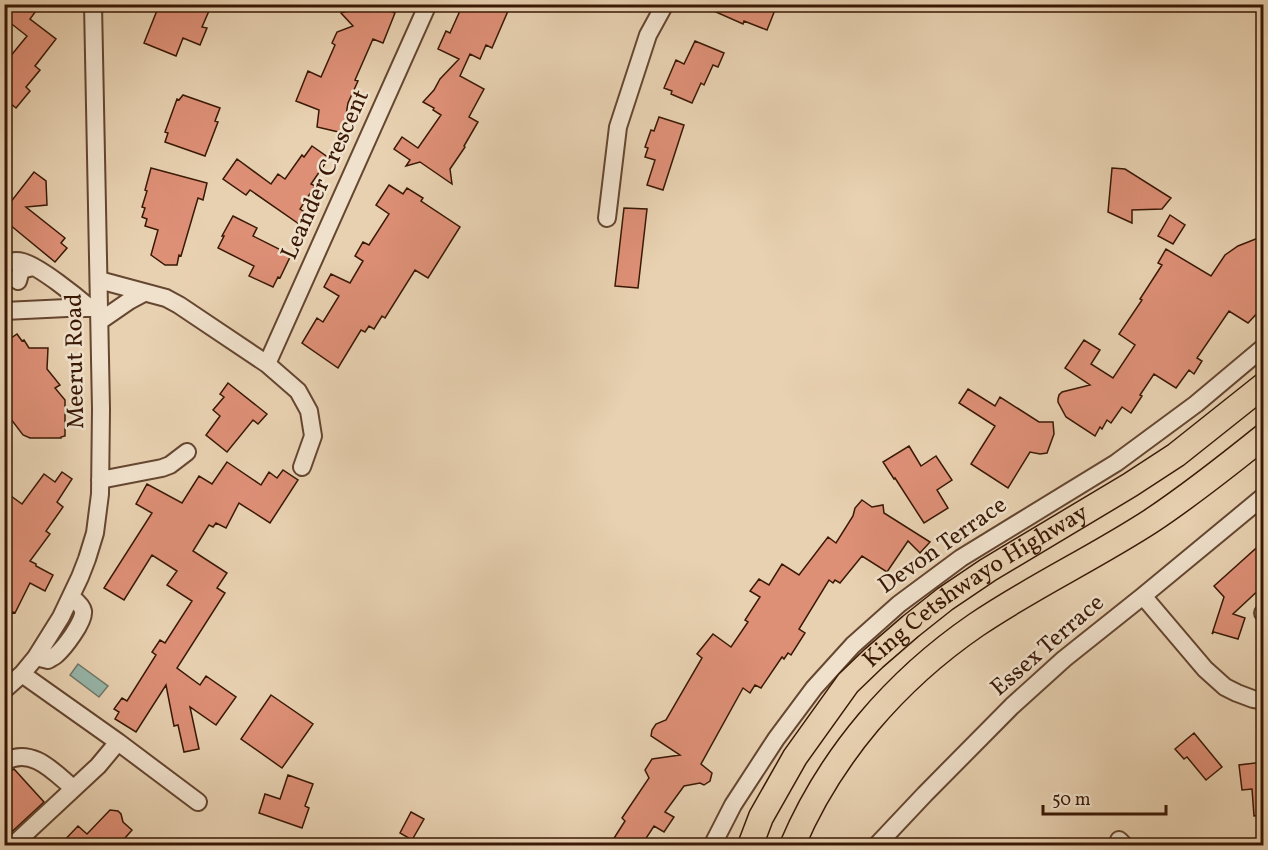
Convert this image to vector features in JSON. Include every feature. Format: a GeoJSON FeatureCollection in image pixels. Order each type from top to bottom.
{"type":"FeatureCollection","features":[{"type":"Feature","properties":{"kind":"highway","name":"King Cetshwayo Highway"},"geometry":{"type":"LineString","coordinates":[[750,846],[761,817],[795,757],[848,683],[874,658],[945,599],[988,570],[1176,455],[1263,385]]}},
{"type":"Feature","properties":{"kind":"highway","name":"King Cetshwayo Highway"},"geometry":{"type":"LineString","coordinates":[[792,846],[817,795],[841,757],[874,715],[927,663],[975,626],[1151,521],[1263,436]]}},
{"type":"Feature","properties":{"kind":"highway"},"geometry":{"type":"LineString","coordinates":[[736,846],[772,774],[816,716],[838,696]]}},
{"type":"Feature","properties":{"kind":"street","name":"Meerut Road"},"geometry":{"type":"LineString","coordinates":[[4,690],[36,657],[61,618],[80,577],[94,533],[100,494],[101,409],[96,313],[99,280],[93,4]]}},
{"type":"Feature","properties":{"kind":"street","name":"Leander Crescent"},"geometry":{"type":"LineString","coordinates":[[267,364],[428,4]]}},
{"type":"Feature","properties":{"kind":"street"},"geometry":{"type":"LineString","coordinates":[[607,218],[618,127],[648,35],[665,4]]}},
{"type":"Feature","properties":{"kind":"street"},"geometry":{"type":"LineString","coordinates":[[4,264],[17,261],[33,267],[57,282],[96,313]]}},
{"type":"Feature","properties":{"kind":"street"},"geometry":{"type":"LineString","coordinates":[[18,281],[21,270],[33,267]]}},
{"type":"Feature","properties":{"kind":"street"},"geometry":{"type":"LineString","coordinates":[[99,280],[166,298],[179,305],[267,364],[298,390],[309,411],[313,436],[302,467]]}},
{"type":"Feature","properties":{"kind":"street"},"geometry":{"type":"LineString","coordinates":[[4,311],[96,313],[123,304],[144,293]]}},
{"type":"Feature","properties":{"kind":"street","name":"Devon Terrace"},"geometry":{"type":"LineString","coordinates":[[712,846],[733,805],[776,739],[814,688],[853,645],[899,604],[961,558],[1116,463],[1196,404],[1263,347]]}},
{"type":"Feature","properties":{"kind":"street"},"geometry":{"type":"LineString","coordinates":[[100,480],[162,468],[187,452]]}},
{"type":"Feature","properties":{"kind":"street","name":"Essex Terrace"},"geometry":{"type":"LineString","coordinates":[[876,846],[1012,706],[1064,659],[1263,496]]}},
{"type":"Feature","properties":{"kind":"street"},"geometry":{"type":"LineString","coordinates":[[1143,596],[1205,669],[1225,687],[1263,701]]}},
{"type":"Feature","properties":{"kind":"street"},"geometry":{"type":"LineString","coordinates":[[22,674],[198,802]]}},
{"type":"Feature","properties":{"kind":"street"},"geometry":{"type":"LineString","coordinates":[[12,846],[98,766],[118,742]]}},
{"type":"Feature","properties":{"kind":"street"},"geometry":{"type":"LineString","coordinates":[[4,762],[22,757],[36,759],[73,788]]}},
{"type":"Feature","properties":{"kind":"shaded area"},"geometry":{"type":"Polygon","coordinates":[[[78,664],[108,686],[99,697],[70,675],[78,664]]]}},
{"type":"Feature","properties":{"kind":"building"},"geometry":{"type":"Polygon","coordinates":[[[4,4],[41,4],[30,19],[56,39],[35,66],[40,70],[26,87],[30,91],[16,108],[4,98],[4,64],[27,36],[4,18],[4,4]]]}},
{"type":"Feature","properties":{"kind":"building"},"geometry":{"type":"Polygon","coordinates":[[[169,4],[212,4],[202,27],[207,28],[200,45],[183,38],[176,56],[144,43],[158,8],[166,11],[169,4]]]}},
{"type":"Feature","properties":{"kind":"building"},"geometry":{"type":"Polygon","coordinates":[[[356,4],[377,6],[382,4],[383,8],[395,13],[383,43],[373,39],[355,80],[358,81],[348,103],[343,133],[317,127],[319,110],[296,101],[308,71],[321,77],[335,45],[332,43],[337,32],[353,26],[341,13],[354,9],[356,4]]]}},
{"type":"Feature","properties":{"kind":"building"},"geometry":{"type":"Polygon","coordinates":[[[463,4],[511,4],[492,48],[486,45],[480,59],[470,54],[460,76],[484,89],[469,117],[478,122],[450,169],[452,184],[420,162],[406,166],[410,160],[394,149],[402,137],[418,148],[441,115],[423,102],[459,59],[438,49],[446,31],[450,33],[463,4]]]}},
{"type":"Feature","properties":{"kind":"building"},"geometry":{"type":"Polygon","coordinates":[[[698,4],[762,4],[775,10],[767,30],[744,21],[743,24],[698,4]]]}},
{"type":"Feature","properties":{"kind":"building"},"geometry":{"type":"Polygon","coordinates":[[[695,41],[724,53],[718,67],[713,65],[704,85],[701,83],[692,103],[671,94],[672,91],[664,88],[676,60],[684,64],[695,41]]]}},
{"type":"Feature","properties":{"kind":"building"},"geometry":{"type":"Polygon","coordinates":[[[183,95],[220,108],[215,121],[218,122],[205,156],[165,142],[168,133],[165,132],[177,99],[179,100],[183,95]]]}},
{"type":"Feature","properties":{"kind":"building"},"geometry":{"type":"Polygon","coordinates":[[[659,117],[684,125],[663,190],[647,185],[655,160],[645,157],[648,148],[645,147],[659,117]]]}},
{"type":"Feature","properties":{"kind":"building"},"geometry":{"type":"Polygon","coordinates":[[[312,146],[329,158],[311,184],[315,186],[300,209],[306,213],[299,224],[250,190],[246,195],[223,179],[237,159],[271,184],[278,174],[285,179],[302,155],[304,157],[312,146]]]}},
{"type":"Feature","properties":{"kind":"building"},"geometry":{"type":"Polygon","coordinates":[[[151,168],[207,183],[203,200],[198,198],[177,265],[165,265],[151,255],[158,230],[145,226],[147,219],[142,217],[145,208],[142,207],[151,168]]]}},
{"type":"Feature","properties":{"kind":"building"},"geometry":{"type":"Polygon","coordinates":[[[1112,168],[1125,169],[1171,198],[1162,209],[1132,210],[1132,223],[1108,212],[1112,168]]]}},
{"type":"Feature","properties":{"kind":"building"},"geometry":{"type":"Polygon","coordinates":[[[34,172],[46,181],[47,205],[26,207],[65,238],[61,243],[67,248],[55,262],[4,220],[4,198],[10,203],[34,172]]]}},
{"type":"Feature","properties":{"kind":"building"},"geometry":{"type":"Polygon","coordinates":[[[389,185],[403,194],[407,188],[423,198],[421,201],[460,227],[428,278],[415,270],[385,318],[382,316],[374,329],[369,326],[365,332],[361,330],[338,368],[302,343],[317,318],[323,322],[339,296],[324,287],[331,274],[350,283],[363,261],[355,256],[363,242],[369,245],[389,214],[376,205],[389,185]]]}},
{"type":"Feature","properties":{"kind":"building"},"geometry":{"type":"Polygon","coordinates":[[[624,208],[647,209],[638,288],[615,286],[624,208]]]}},
{"type":"Feature","properties":{"kind":"building"},"geometry":{"type":"Polygon","coordinates":[[[1170,215],[1185,225],[1173,244],[1158,236],[1170,215]]]}},
{"type":"Feature","properties":{"kind":"building"},"geometry":{"type":"Polygon","coordinates":[[[233,216],[257,228],[253,236],[291,255],[273,287],[249,276],[254,266],[218,248],[233,216]]]}},
{"type":"Feature","properties":{"kind":"building"},"geometry":{"type":"Polygon","coordinates":[[[1263,236],[1263,307],[1248,323],[1229,311],[1197,358],[1202,361],[1194,374],[1189,370],[1176,388],[1154,374],[1131,413],[1122,407],[1111,423],[1107,420],[1095,436],[1066,417],[1058,402],[1059,395],[1062,392],[1090,385],[1065,368],[1084,340],[1100,350],[1091,364],[1113,378],[1135,345],[1119,334],[1162,265],[1158,263],[1166,249],[1211,276],[1225,255],[1238,246],[1263,236]]]}},
{"type":"Feature","properties":{"kind":"building"},"geometry":{"type":"Polygon","coordinates":[[[17,334],[29,348],[48,348],[47,369],[60,385],[55,388],[65,400],[65,436],[61,438],[30,438],[23,435],[4,410],[4,343],[17,334]]]}},
{"type":"Feature","properties":{"kind":"building"},"geometry":{"type":"Polygon","coordinates":[[[228,383],[267,414],[258,424],[253,420],[227,452],[206,435],[220,416],[213,410],[224,397],[220,394],[228,383]]]}},
{"type":"Feature","properties":{"kind":"building"},"geometry":{"type":"Polygon","coordinates":[[[968,389],[995,406],[1000,397],[1039,422],[1053,422],[1054,434],[1047,453],[1030,452],[1008,488],[971,464],[995,426],[959,403],[968,389]]]}},
{"type":"Feature","properties":{"kind":"building"},"geometry":{"type":"Polygon","coordinates":[[[909,446],[921,466],[936,456],[952,480],[937,490],[948,508],[924,523],[883,462],[909,446]]]}},
{"type":"Feature","properties":{"kind":"building"},"geometry":{"type":"Polygon","coordinates":[[[227,462],[261,485],[269,472],[277,478],[283,470],[298,480],[270,523],[239,503],[226,528],[216,523],[213,527],[209,525],[193,551],[227,573],[217,588],[225,593],[177,668],[200,685],[206,676],[236,697],[216,725],[190,707],[199,749],[184,752],[178,725],[174,726],[166,685],[136,732],[115,719],[119,712],[114,709],[122,698],[127,701],[156,655],[152,652],[160,640],[165,643],[192,601],[167,585],[177,571],[152,555],[124,600],[104,588],[152,513],[136,504],[147,484],[182,503],[199,476],[212,484],[227,462]]]}},
{"type":"Feature","properties":{"kind":"building"},"geometry":{"type":"Polygon","coordinates":[[[62,472],[72,479],[57,502],[63,507],[46,531],[50,534],[30,561],[53,575],[45,591],[30,583],[15,613],[13,612],[4,625],[4,586],[10,575],[4,574],[4,491],[22,504],[44,474],[55,482],[62,472]]]}},
{"type":"Feature","properties":{"kind":"building"},"geometry":{"type":"Polygon","coordinates":[[[862,500],[872,507],[883,505],[884,513],[930,542],[920,553],[908,541],[887,572],[862,556],[840,583],[835,580],[833,583],[829,580],[799,629],[805,633],[791,655],[788,653],[784,659],[782,657],[761,688],[755,685],[750,693],[743,688],[701,764],[712,773],[710,781],[704,785],[700,783],[684,786],[665,812],[674,817],[664,832],[654,826],[641,846],[609,846],[625,821],[622,818],[649,778],[645,770],[652,759],[680,755],[651,736],[652,730],[656,724],[666,720],[702,658],[697,654],[713,634],[731,647],[748,622],[745,620],[760,597],[750,591],[759,579],[769,585],[782,564],[799,575],[828,537],[836,543],[853,516],[855,508],[862,500]]]}},
{"type":"Feature","properties":{"kind":"building"},"geometry":{"type":"Polygon","coordinates":[[[1263,542],[1263,586],[1233,614],[1245,618],[1238,639],[1214,632],[1212,634],[1224,597],[1214,586],[1263,542]]]}},
{"type":"Feature","properties":{"kind":"building"},"geometry":{"type":"Polygon","coordinates":[[[271,695],[313,724],[282,768],[241,739],[271,695]]]}},
{"type":"Feature","properties":{"kind":"building"},"geometry":{"type":"Polygon","coordinates":[[[1194,733],[1222,767],[1206,780],[1187,757],[1184,759],[1175,749],[1194,733]]]}},
{"type":"Feature","properties":{"kind":"building"},"geometry":{"type":"Polygon","coordinates":[[[1263,762],[1263,815],[1254,816],[1252,789],[1242,790],[1239,765],[1263,762]]]}},
{"type":"Feature","properties":{"kind":"building"},"geometry":{"type":"Polygon","coordinates":[[[14,769],[44,802],[4,839],[4,776],[14,769]]]}},
{"type":"Feature","properties":{"kind":"building"},"geometry":{"type":"Polygon","coordinates":[[[288,775],[313,784],[305,806],[309,808],[302,828],[259,813],[265,794],[280,799],[288,775]]]}},
{"type":"Feature","properties":{"kind":"building"},"geometry":{"type":"Polygon","coordinates":[[[110,810],[118,811],[123,822],[132,830],[118,846],[59,846],[78,826],[87,834],[110,810]]]}},
{"type":"Feature","properties":{"kind":"building"},"geometry":{"type":"Polygon","coordinates":[[[411,812],[424,819],[412,840],[400,833],[411,812]]]}}]}
